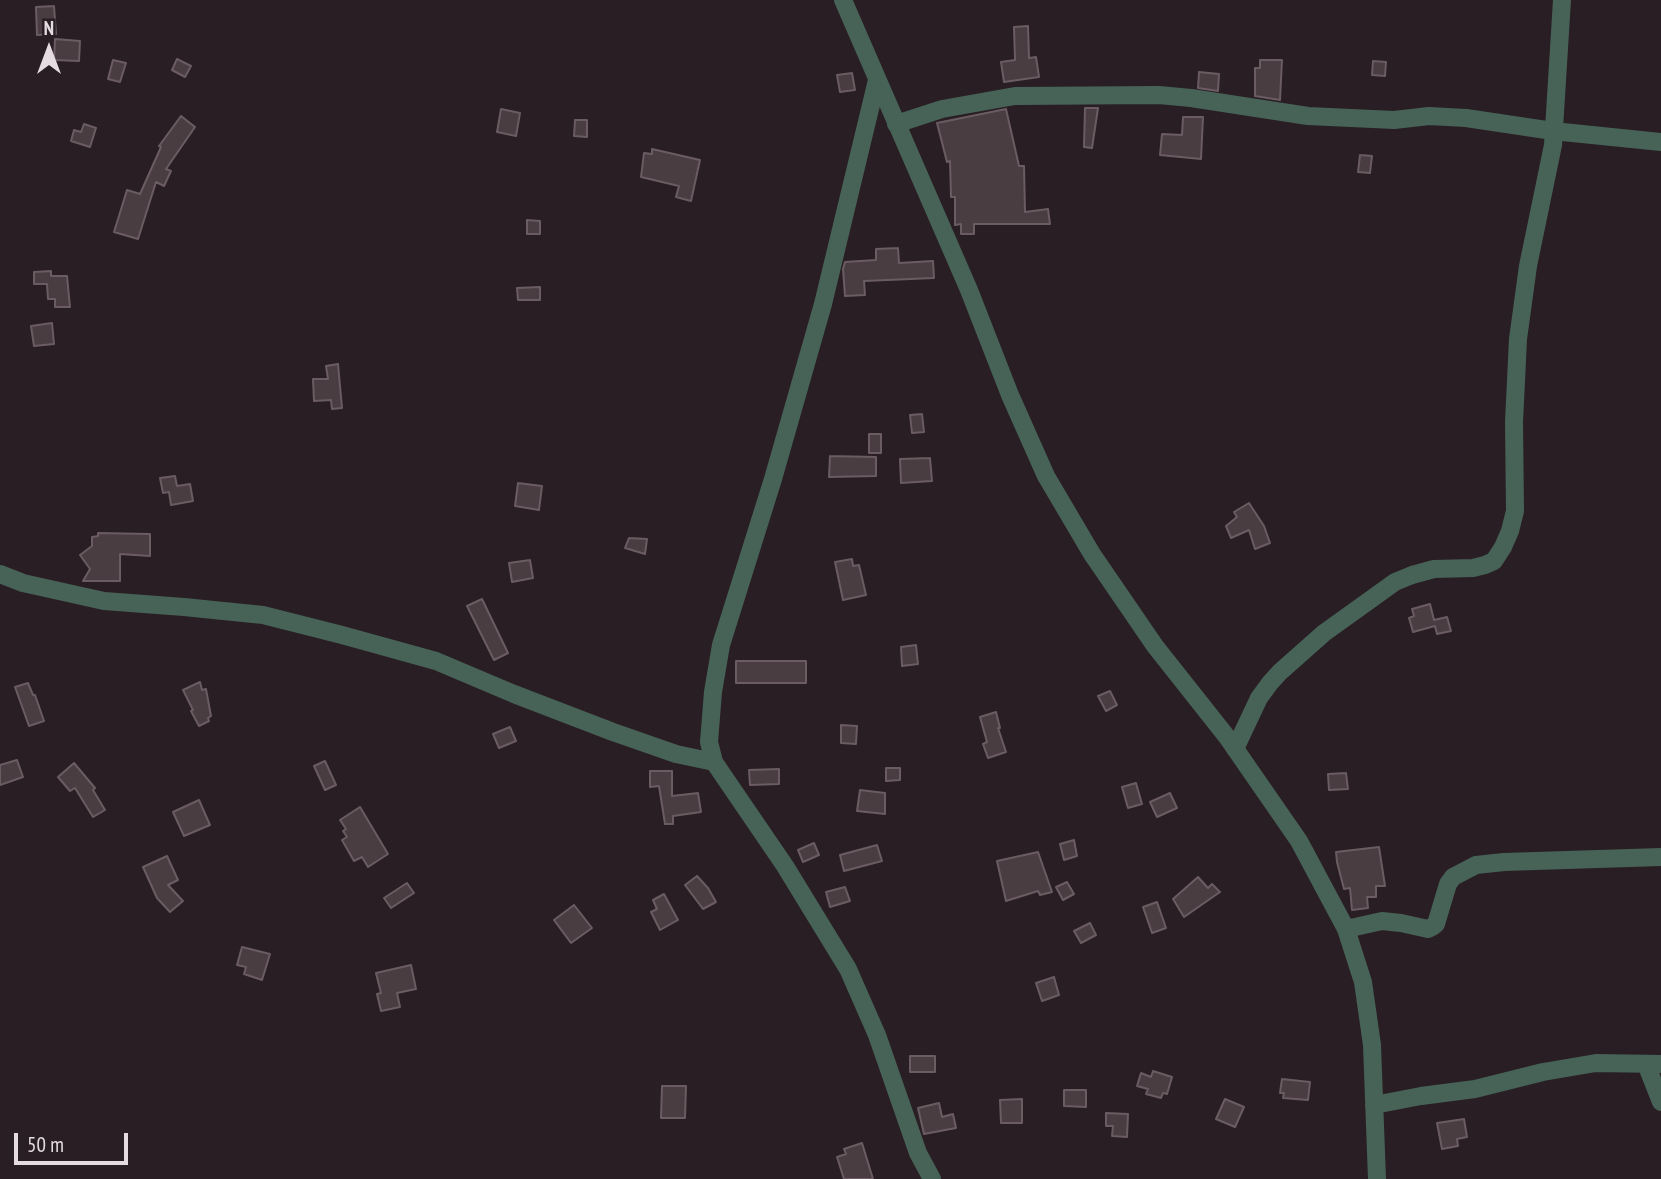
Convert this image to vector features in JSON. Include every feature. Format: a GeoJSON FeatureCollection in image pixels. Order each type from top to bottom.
{"type":"FeatureCollection","features":[{"type":"Feature","properties":{"kind":"street"},"geometry":{"type":"LineString","coordinates":[[843,0],[969,290],[1010,395],[1046,476],[1092,554],[1148,636],[1235,749],[1299,841],[1346,929],[1363,982],[1372,1045],[1377,1179]]}},
{"type":"Feature","properties":{"kind":"street"},"geometry":{"type":"LineString","coordinates":[[1235,749],[1259,698],[1270,683],[1324,633],[1395,582],[1434,569],[1473,568],[1494,561],[1510,531],[1515,510],[1514,422],[1518,340],[1528,265],[1551,156],[1562,0]]}},
{"type":"Feature","properties":{"kind":"street"},"geometry":{"type":"LineString","coordinates":[[877,80],[822,304],[773,479],[721,645],[713,692],[709,742],[713,762],[785,866],[848,969],[877,1035],[918,1153],[932,1179]]}},
{"type":"Feature","properties":{"kind":"street"},"geometry":{"type":"LineString","coordinates":[[896,124],[942,109],[1015,96],[1159,95],[1308,116],[1394,120],[1429,116],[1466,118],[1553,131],[1661,142]]}},
{"type":"Feature","properties":{"kind":"street"},"geometry":{"type":"LineString","coordinates":[[0,574],[23,583],[104,601],[263,615],[342,635],[436,661],[613,732],[676,754],[713,762]]}},
{"type":"Feature","properties":{"kind":"street"},"geometry":{"type":"LineString","coordinates":[[1346,929],[1382,921],[1428,929],[1436,924],[1452,877],[1476,865],[1661,857]]}},
{"type":"Feature","properties":{"kind":"street"},"geometry":{"type":"LineString","coordinates":[[1374,1105],[1475,1089],[1543,1072],[1596,1063],[1654,1064],[1661,1102]]}},
{"type":"Feature","properties":{"kind":"building"},"geometry":{"type":"Polygon","coordinates":[[[54,6],[56,34],[37,35],[36,7],[54,6]]]}},
{"type":"Feature","properties":{"kind":"building"},"geometry":{"type":"Polygon","coordinates":[[[1028,26],[1029,58],[1036,57],[1039,77],[1004,82],[1001,62],[1015,60],[1014,27],[1028,26]]]}},
{"type":"Feature","properties":{"kind":"building"},"geometry":{"type":"Polygon","coordinates":[[[55,39],[80,41],[79,61],[54,60],[55,39]]]}},
{"type":"Feature","properties":{"kind":"building"},"geometry":{"type":"Polygon","coordinates":[[[177,59],[191,66],[185,77],[172,70],[177,59]]]}},
{"type":"Feature","properties":{"kind":"building"},"geometry":{"type":"Polygon","coordinates":[[[113,60],[126,63],[120,82],[108,79],[113,60]]]}},
{"type":"Feature","properties":{"kind":"building"},"geometry":{"type":"Polygon","coordinates":[[[1260,60],[1282,60],[1280,100],[1255,96],[1255,68],[1260,68],[1260,60]]]}},
{"type":"Feature","properties":{"kind":"building"},"geometry":{"type":"Polygon","coordinates":[[[1373,61],[1386,62],[1385,76],[1372,75],[1373,61]]]}},
{"type":"Feature","properties":{"kind":"building"},"geometry":{"type":"Polygon","coordinates":[[[1199,72],[1219,74],[1218,91],[1198,88],[1199,72]]]}},
{"type":"Feature","properties":{"kind":"building"},"geometry":{"type":"Polygon","coordinates":[[[852,73],[855,90],[840,92],[837,75],[852,73]]]}},
{"type":"Feature","properties":{"kind":"building"},"geometry":{"type":"Polygon","coordinates":[[[1085,108],[1098,108],[1092,148],[1084,147],[1085,108]]]}},
{"type":"Feature","properties":{"kind":"building"},"geometry":{"type":"Polygon","coordinates":[[[501,109],[520,113],[516,136],[497,132],[501,109]]]}},
{"type":"Feature","properties":{"kind":"building"},"geometry":{"type":"Polygon","coordinates":[[[1006,109],[1019,166],[1024,166],[1025,212],[1048,209],[1050,224],[974,224],[974,234],[961,234],[961,224],[955,225],[955,197],[951,197],[950,161],[947,162],[937,123],[1006,109]]]}},
{"type":"Feature","properties":{"kind":"building"},"geometry":{"type":"Polygon","coordinates":[[[181,116],[195,127],[166,169],[171,171],[164,186],[156,182],[138,239],[114,232],[127,190],[140,194],[161,147],[159,146],[181,116]]]}},
{"type":"Feature","properties":{"kind":"building"},"geometry":{"type":"Polygon","coordinates":[[[1183,117],[1203,117],[1201,159],[1160,155],[1162,134],[1182,135],[1183,117]]]}},
{"type":"Feature","properties":{"kind":"building"},"geometry":{"type":"Polygon","coordinates":[[[575,120],[587,120],[587,137],[574,136],[575,120]]]}},
{"type":"Feature","properties":{"kind":"building"},"geometry":{"type":"Polygon","coordinates":[[[84,124],[96,128],[90,147],[71,141],[74,130],[81,132],[84,124]]]}},
{"type":"Feature","properties":{"kind":"building"},"geometry":{"type":"Polygon","coordinates":[[[652,149],[700,160],[691,201],[676,197],[679,186],[641,177],[644,153],[652,154],[652,149]]]}},
{"type":"Feature","properties":{"kind":"building"},"geometry":{"type":"Polygon","coordinates":[[[1360,155],[1372,156],[1370,173],[1358,172],[1360,155]]]}},
{"type":"Feature","properties":{"kind":"building"},"geometry":{"type":"Polygon","coordinates":[[[527,220],[540,221],[540,234],[527,234],[527,220]]]}},
{"type":"Feature","properties":{"kind":"building"},"geometry":{"type":"Polygon","coordinates":[[[898,248],[899,263],[933,261],[934,278],[864,281],[865,295],[845,296],[845,262],[876,260],[876,249],[898,248]]]}},
{"type":"Feature","properties":{"kind":"building"},"geometry":{"type":"Polygon","coordinates":[[[51,271],[51,276],[67,276],[70,307],[55,307],[55,299],[48,299],[47,284],[34,284],[34,272],[51,271]]]}},
{"type":"Feature","properties":{"kind":"building"},"geometry":{"type":"Polygon","coordinates":[[[540,287],[540,300],[518,300],[517,288],[540,287]]]}},
{"type":"Feature","properties":{"kind":"building"},"geometry":{"type":"Polygon","coordinates":[[[52,323],[54,344],[34,346],[31,326],[52,323]]]}},
{"type":"Feature","properties":{"kind":"building"},"geometry":{"type":"Polygon","coordinates":[[[338,364],[342,408],[332,409],[331,400],[314,401],[313,379],[328,379],[326,366],[338,364]]]}},
{"type":"Feature","properties":{"kind":"building"},"geometry":{"type":"Polygon","coordinates":[[[922,414],[924,432],[912,433],[910,415],[922,414]]]}},
{"type":"Feature","properties":{"kind":"building"},"geometry":{"type":"Polygon","coordinates":[[[869,434],[881,434],[881,453],[869,453],[869,434]]]}},
{"type":"Feature","properties":{"kind":"building"},"geometry":{"type":"Polygon","coordinates":[[[830,456],[876,457],[876,476],[829,477],[830,456]]]}},
{"type":"Feature","properties":{"kind":"building"},"geometry":{"type":"Polygon","coordinates":[[[930,458],[932,481],[901,483],[900,459],[930,458]]]}},
{"type":"Feature","properties":{"kind":"building"},"geometry":{"type":"Polygon","coordinates":[[[175,476],[177,486],[190,484],[193,501],[171,505],[169,492],[163,493],[160,478],[175,476]]]}},
{"type":"Feature","properties":{"kind":"building"},"geometry":{"type":"Polygon","coordinates":[[[518,483],[542,486],[539,510],[515,506],[518,483]]]}},
{"type":"Feature","properties":{"kind":"building"},"geometry":{"type":"Polygon","coordinates":[[[1249,503],[1264,526],[1270,543],[1255,549],[1249,530],[1231,538],[1226,526],[1237,517],[1234,512],[1249,503]]]}},
{"type":"Feature","properties":{"kind":"building"},"geometry":{"type":"Polygon","coordinates":[[[98,533],[150,534],[150,556],[120,554],[120,581],[83,581],[90,569],[80,555],[92,546],[92,537],[98,536],[98,533]]]}},
{"type":"Feature","properties":{"kind":"building"},"geometry":{"type":"Polygon","coordinates":[[[629,538],[647,539],[645,554],[625,548],[629,538]]]}},
{"type":"Feature","properties":{"kind":"building"},"geometry":{"type":"Polygon","coordinates":[[[852,559],[853,566],[859,565],[866,595],[843,600],[835,562],[852,559]]]}},
{"type":"Feature","properties":{"kind":"building"},"geometry":{"type":"Polygon","coordinates":[[[530,560],[533,578],[512,582],[509,563],[530,560]]]}},
{"type":"Feature","properties":{"kind":"building"},"geometry":{"type":"Polygon","coordinates":[[[482,599],[508,653],[494,660],[467,606],[482,599]]]}},
{"type":"Feature","properties":{"kind":"building"},"geometry":{"type":"Polygon","coordinates":[[[1430,604],[1434,620],[1447,617],[1451,631],[1437,634],[1435,626],[1413,632],[1409,618],[1414,616],[1412,609],[1430,604]]]}},
{"type":"Feature","properties":{"kind":"building"},"geometry":{"type":"Polygon","coordinates":[[[916,645],[918,664],[902,666],[901,647],[916,645]]]}},
{"type":"Feature","properties":{"kind":"building"},"geometry":{"type":"Polygon","coordinates":[[[736,661],[806,661],[806,683],[736,683],[736,661]]]}},
{"type":"Feature","properties":{"kind":"building"},"geometry":{"type":"Polygon","coordinates":[[[200,682],[202,690],[206,689],[211,716],[209,721],[199,726],[183,690],[200,682]]]}},
{"type":"Feature","properties":{"kind":"building"},"geometry":{"type":"Polygon","coordinates":[[[28,683],[44,721],[29,726],[15,687],[28,683]]]}},
{"type":"Feature","properties":{"kind":"building"},"geometry":{"type":"Polygon","coordinates":[[[1110,691],[1117,705],[1106,711],[1098,696],[1110,691]]]}},
{"type":"Feature","properties":{"kind":"building"},"geometry":{"type":"Polygon","coordinates":[[[996,712],[1006,752],[988,758],[983,744],[987,742],[980,717],[996,712]]]}},
{"type":"Feature","properties":{"kind":"building"},"geometry":{"type":"Polygon","coordinates":[[[841,725],[857,726],[856,744],[841,743],[841,725]]]}},
{"type":"Feature","properties":{"kind":"building"},"geometry":{"type":"Polygon","coordinates":[[[510,727],[516,741],[499,748],[493,734],[510,727]]]}},
{"type":"Feature","properties":{"kind":"building"},"geometry":{"type":"Polygon","coordinates":[[[17,760],[23,777],[0,785],[0,765],[17,760]]]}},
{"type":"Feature","properties":{"kind":"building"},"geometry":{"type":"Polygon","coordinates":[[[325,761],[336,785],[325,790],[314,766],[325,761]]]}},
{"type":"Feature","properties":{"kind":"building"},"geometry":{"type":"Polygon","coordinates":[[[74,763],[95,788],[93,790],[105,810],[93,817],[75,788],[70,791],[58,777],[74,763]]]}},
{"type":"Feature","properties":{"kind":"building"},"geometry":{"type":"Polygon","coordinates":[[[886,768],[900,768],[900,780],[886,781],[886,768]]]}},
{"type":"Feature","properties":{"kind":"building"},"geometry":{"type":"Polygon","coordinates":[[[779,769],[779,784],[750,785],[749,770],[779,769]]]}},
{"type":"Feature","properties":{"kind":"building"},"geometry":{"type":"Polygon","coordinates":[[[650,771],[672,771],[672,796],[698,793],[701,812],[673,816],[673,824],[665,824],[659,786],[650,787],[650,771]]]}},
{"type":"Feature","properties":{"kind":"building"},"geometry":{"type":"Polygon","coordinates":[[[1346,773],[1348,789],[1329,790],[1328,774],[1346,773]]]}},
{"type":"Feature","properties":{"kind":"building"},"geometry":{"type":"Polygon","coordinates":[[[1136,783],[1142,804],[1128,808],[1122,787],[1136,783]]]}},
{"type":"Feature","properties":{"kind":"building"},"geometry":{"type":"Polygon","coordinates":[[[860,790],[885,793],[885,814],[857,811],[860,790]]]}},
{"type":"Feature","properties":{"kind":"building"},"geometry":{"type":"Polygon","coordinates":[[[1170,793],[1177,808],[1157,817],[1150,802],[1170,793]]]}},
{"type":"Feature","properties":{"kind":"building"},"geometry":{"type":"Polygon","coordinates":[[[199,800],[210,825],[184,836],[173,812],[199,800]]]}},
{"type":"Feature","properties":{"kind":"building"},"geometry":{"type":"Polygon","coordinates":[[[360,807],[388,854],[368,867],[362,857],[354,861],[342,840],[347,837],[343,831],[346,829],[340,820],[360,807]]]}},
{"type":"Feature","properties":{"kind":"building"},"geometry":{"type":"Polygon","coordinates":[[[1074,840],[1077,856],[1064,860],[1060,844],[1074,840]]]}},
{"type":"Feature","properties":{"kind":"building"},"geometry":{"type":"Polygon","coordinates":[[[814,843],[819,855],[803,862],[798,850],[814,843]]]}},
{"type":"Feature","properties":{"kind":"building"},"geometry":{"type":"Polygon","coordinates":[[[877,845],[882,861],[844,871],[840,855],[877,845]]]}},
{"type":"Feature","properties":{"kind":"building"},"geometry":{"type":"Polygon","coordinates":[[[1379,847],[1385,886],[1376,886],[1376,897],[1367,897],[1368,908],[1352,910],[1350,888],[1344,889],[1336,852],[1379,847]]]}},
{"type":"Feature","properties":{"kind":"building"},"geometry":{"type":"Polygon","coordinates":[[[1038,852],[1052,892],[1040,895],[1038,891],[1006,901],[997,861],[1038,852]]]}},
{"type":"Feature","properties":{"kind":"building"},"geometry":{"type":"Polygon","coordinates":[[[167,856],[178,880],[168,885],[183,901],[170,912],[157,898],[143,867],[167,856]]]}},
{"type":"Feature","properties":{"kind":"building"},"geometry":{"type":"Polygon","coordinates":[[[697,876],[716,902],[703,909],[685,885],[697,876]]]}},
{"type":"Feature","properties":{"kind":"building"},"geometry":{"type":"Polygon","coordinates":[[[1198,877],[1208,888],[1212,884],[1220,892],[1184,917],[1173,899],[1198,877]]]}},
{"type":"Feature","properties":{"kind":"building"},"geometry":{"type":"Polygon","coordinates":[[[1067,882],[1074,894],[1063,900],[1056,887],[1067,882]]]}},
{"type":"Feature","properties":{"kind":"building"},"geometry":{"type":"Polygon","coordinates":[[[407,883],[414,893],[391,908],[384,898],[407,883]]]}},
{"type":"Feature","properties":{"kind":"building"},"geometry":{"type":"Polygon","coordinates":[[[845,887],[850,901],[830,907],[826,892],[845,887]]]}},
{"type":"Feature","properties":{"kind":"building"},"geometry":{"type":"Polygon","coordinates":[[[664,894],[678,920],[660,930],[651,912],[657,909],[653,900],[664,894]]]}},
{"type":"Feature","properties":{"kind":"building"},"geometry":{"type":"Polygon","coordinates":[[[1157,902],[1166,928],[1152,933],[1143,907],[1157,902]]]}},
{"type":"Feature","properties":{"kind":"building"},"geometry":{"type":"Polygon","coordinates":[[[574,905],[592,928],[571,943],[554,920],[574,905]]]}},
{"type":"Feature","properties":{"kind":"building"},"geometry":{"type":"Polygon","coordinates":[[[1090,923],[1096,935],[1081,943],[1074,931],[1090,923]]]}},
{"type":"Feature","properties":{"kind":"building"},"geometry":{"type":"Polygon","coordinates":[[[242,947],[270,954],[262,980],[244,974],[246,967],[237,965],[242,947]]]}},
{"type":"Feature","properties":{"kind":"building"},"geometry":{"type":"Polygon","coordinates":[[[411,965],[416,989],[397,993],[400,1007],[381,1011],[377,994],[381,993],[376,973],[411,965]]]}},
{"type":"Feature","properties":{"kind":"building"},"geometry":{"type":"Polygon","coordinates":[[[1054,977],[1059,995],[1042,1001],[1036,983],[1054,977]]]}},
{"type":"Feature","properties":{"kind":"building"},"geometry":{"type":"Polygon","coordinates":[[[910,1056],[935,1056],[935,1072],[910,1072],[910,1056]]]}},
{"type":"Feature","properties":{"kind":"building"},"geometry":{"type":"Polygon","coordinates":[[[1153,1071],[1172,1077],[1167,1094],[1163,1093],[1161,1098],[1146,1094],[1148,1089],[1137,1086],[1141,1073],[1151,1077],[1153,1071]]]}},
{"type":"Feature","properties":{"kind":"building"},"geometry":{"type":"Polygon","coordinates":[[[1282,1079],[1310,1082],[1308,1100],[1283,1098],[1284,1093],[1280,1093],[1282,1079]]]}},
{"type":"Feature","properties":{"kind":"building"},"geometry":{"type":"Polygon","coordinates":[[[662,1086],[686,1086],[685,1118],[661,1118],[662,1086]]]}},
{"type":"Feature","properties":{"kind":"building"},"geometry":{"type":"Polygon","coordinates":[[[1064,1090],[1086,1090],[1086,1107],[1064,1106],[1064,1090]]]}},
{"type":"Feature","properties":{"kind":"building"},"geometry":{"type":"Polygon","coordinates":[[[1022,1099],[1022,1123],[1001,1123],[1000,1100],[1022,1099]]]}},
{"type":"Feature","properties":{"kind":"building"},"geometry":{"type":"Polygon","coordinates":[[[1225,1099],[1244,1107],[1235,1127],[1216,1119],[1225,1099]]]}},
{"type":"Feature","properties":{"kind":"building"},"geometry":{"type":"Polygon","coordinates":[[[939,1103],[942,1117],[953,1114],[956,1128],[924,1134],[918,1108],[939,1103]]]}},
{"type":"Feature","properties":{"kind":"building"},"geometry":{"type":"Polygon","coordinates":[[[1106,1113],[1128,1114],[1127,1137],[1112,1136],[1113,1126],[1106,1126],[1106,1113]]]}},
{"type":"Feature","properties":{"kind":"building"},"geometry":{"type":"Polygon","coordinates":[[[1464,1119],[1467,1137],[1457,1139],[1458,1146],[1442,1149],[1437,1123],[1464,1119]]]}},
{"type":"Feature","properties":{"kind":"building"},"geometry":{"type":"Polygon","coordinates":[[[862,1143],[873,1179],[844,1179],[837,1157],[846,1154],[844,1149],[862,1143]]]}}]}
